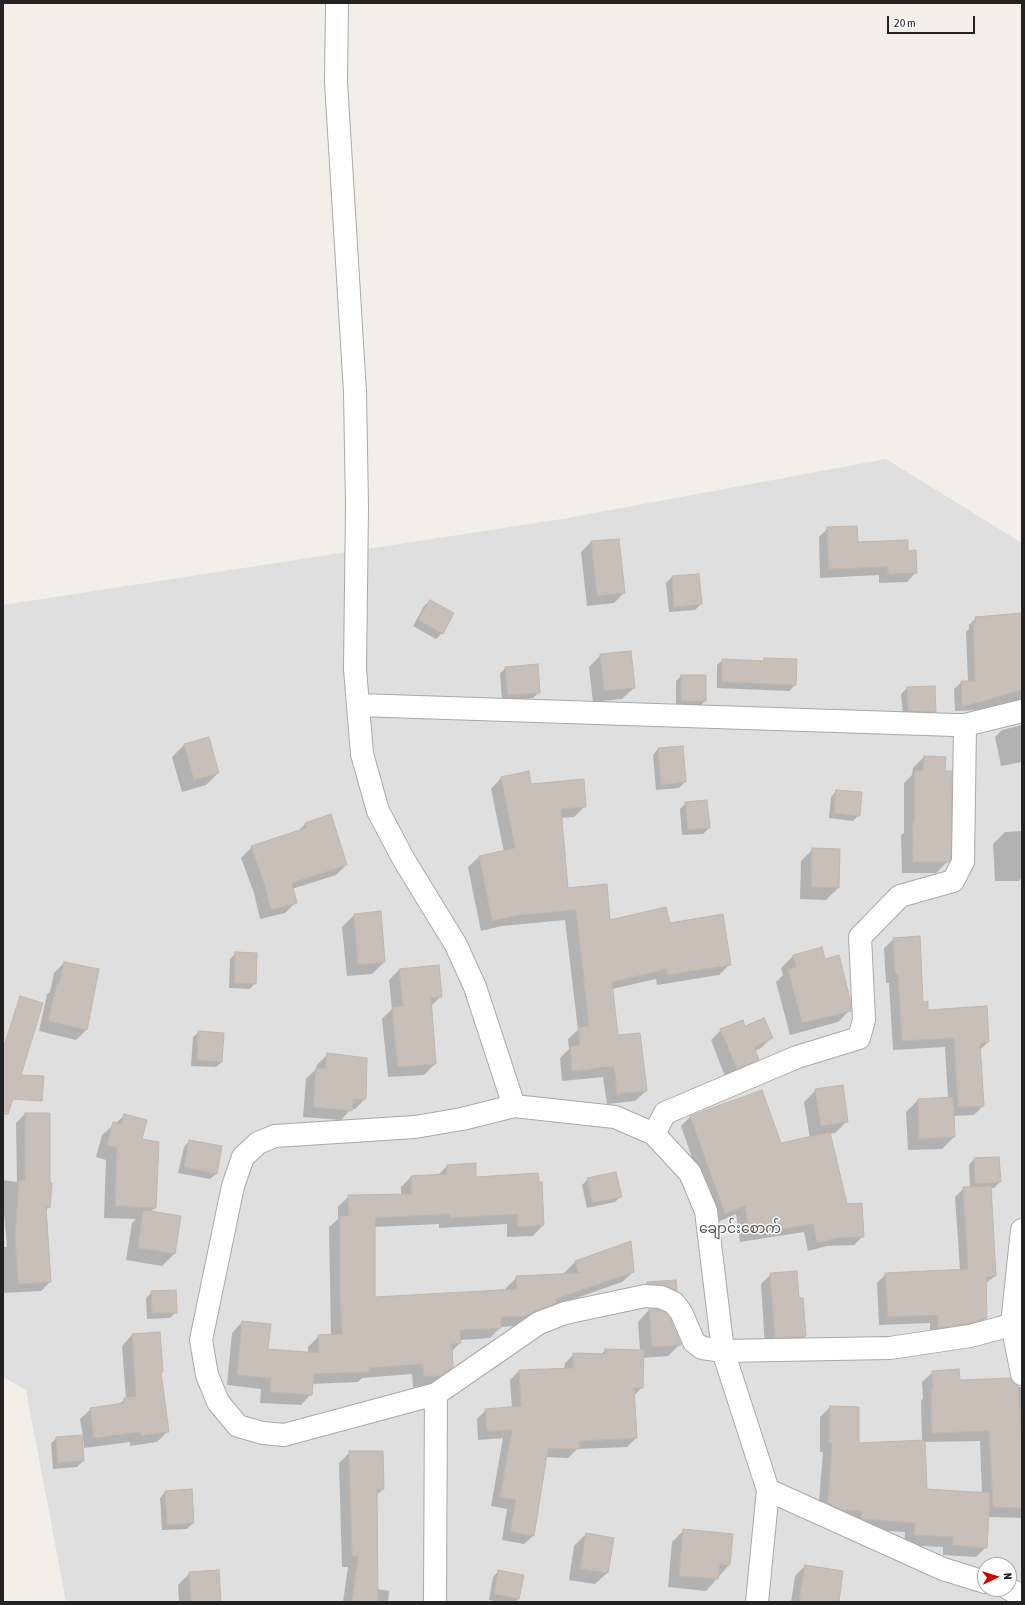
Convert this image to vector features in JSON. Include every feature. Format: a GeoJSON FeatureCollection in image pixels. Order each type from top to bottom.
{"type":"FeatureCollection","features":[{"type":"Feature","properties":{"kind":"street"},"geometry":{"type":"LineString","coordinates":[[337,3],[336,82],[355,392],[357,507],[355,669],[362,754],[378,811],[404,860],[456,945],[475,987],[514,1106]]}},
{"type":"Feature","properties":{"kind":"street"},"geometry":{"type":"LineString","coordinates":[[358,705],[965,725],[1022,711]]}},
{"type":"Feature","properties":{"kind":"street"},"geometry":{"type":"LineString","coordinates":[[654,1134],[665,1113],[797,1057],[859,1038],[864,1020],[860,937],[900,896],[953,881],[963,862],[965,725]]}},
{"type":"Feature","properties":{"kind":"street"},"geometry":{"type":"LineString","coordinates":[[757,1602],[768,1490],[724,1351],[706,1211],[690,1173],[654,1134],[615,1117],[514,1106],[462,1119],[415,1127],[275,1136],[258,1143],[243,1156],[233,1186],[201,1340],[207,1376],[218,1402],[238,1426],[263,1433],[284,1435],[436,1394],[539,1323],[565,1313],[645,1296],[661,1297],[674,1303],[681,1312],[694,1342],[702,1348],[724,1351],[890,1348],[970,1336],[1017,1322]]}},
{"type":"Feature","properties":{"kind":"street"},"geometry":{"type":"LineString","coordinates":[[1022,1230],[1017,1322],[1022,1374]]}},
{"type":"Feature","properties":{"kind":"street"},"geometry":{"type":"LineString","coordinates":[[435,1602],[436,1394]]}},
{"type":"Feature","properties":{"kind":"street"},"geometry":{"type":"LineString","coordinates":[[768,1490],[943,1569],[977,1580]]}},
{"type":"Feature","properties":{"kind":"shaded area"},"geometry":{"type":"Polygon","coordinates":[[[886,459],[1022,543],[1022,1602],[66,1602],[26,1390],[3,1377],[3,605],[562,519],[886,459]]]}},
{"type":"Feature","properties":{"kind":"building"},"geometry":{"type":"Polygon","coordinates":[[[857,526],[858,542],[908,540],[908,551],[916,550],[917,573],[888,574],[888,567],[829,569],[827,527],[857,526]]]}},
{"type":"Feature","properties":{"kind":"building"},"geometry":{"type":"Polygon","coordinates":[[[619,539],[625,593],[597,596],[591,541],[619,539]]]}},
{"type":"Feature","properties":{"kind":"building"},"geometry":{"type":"Polygon","coordinates":[[[699,574],[702,604],[674,607],[672,576],[699,574]]]}},
{"type":"Feature","properties":{"kind":"building"},"geometry":{"type":"Polygon","coordinates":[[[430,600],[454,613],[443,634],[418,620],[430,600]]]}},
{"type":"Feature","properties":{"kind":"building"},"geometry":{"type":"Polygon","coordinates":[[[1022,613],[1022,690],[962,707],[961,681],[975,681],[973,623],[976,623],[975,617],[1022,613]]]}},
{"type":"Feature","properties":{"kind":"building"},"geometry":{"type":"Polygon","coordinates":[[[631,651],[635,688],[604,691],[600,654],[631,651]]]}},
{"type":"Feature","properties":{"kind":"building"},"geometry":{"type":"Polygon","coordinates":[[[764,658],[797,659],[796,685],[722,682],[722,659],[764,661],[764,658]]]}},
{"type":"Feature","properties":{"kind":"building"},"geometry":{"type":"Polygon","coordinates":[[[538,664],[540,693],[508,695],[505,667],[538,664]]]}},
{"type":"Feature","properties":{"kind":"building"},"geometry":{"type":"Polygon","coordinates":[[[681,675],[706,675],[706,701],[681,701],[681,675]]]}},
{"type":"Feature","properties":{"kind":"building"},"geometry":{"type":"Polygon","coordinates":[[[935,686],[936,712],[908,711],[907,687],[935,686]]]}},
{"type":"Feature","properties":{"kind":"building"},"geometry":{"type":"Polygon","coordinates":[[[209,737],[219,773],[194,780],[184,744],[209,737]]]}},
{"type":"Feature","properties":{"kind":"building"},"geometry":{"type":"Polygon","coordinates":[[[683,746],[686,782],[661,785],[658,748],[683,746]]]}},
{"type":"Feature","properties":{"kind":"building"},"geometry":{"type":"Polygon","coordinates":[[[924,756],[946,757],[945,771],[952,771],[951,859],[949,862],[913,862],[912,823],[914,823],[915,771],[923,771],[924,756]]]}},
{"type":"Feature","properties":{"kind":"building"},"geometry":{"type":"Polygon","coordinates":[[[529,771],[531,784],[584,779],[586,807],[561,809],[568,888],[607,884],[610,920],[666,907],[670,923],[723,914],[731,965],[667,975],[667,969],[612,982],[618,1035],[640,1033],[647,1091],[617,1094],[614,1066],[572,1071],[570,1047],[580,1045],[578,1028],[589,1026],[576,910],[514,916],[492,921],[479,856],[515,848],[501,777],[529,771]]]}},
{"type":"Feature","properties":{"kind":"building"},"geometry":{"type":"Polygon","coordinates":[[[836,790],[862,792],[860,816],[834,813],[836,790]]]}},
{"type":"Feature","properties":{"kind":"building"},"geometry":{"type":"Polygon","coordinates":[[[707,800],[710,828],[688,830],[685,802],[707,800]]]}},
{"type":"Feature","properties":{"kind":"building"},"geometry":{"type":"Polygon","coordinates":[[[331,814],[347,865],[292,883],[297,903],[271,910],[264,883],[251,846],[306,828],[305,823],[331,814]]]}},
{"type":"Feature","properties":{"kind":"building"},"geometry":{"type":"Polygon","coordinates":[[[812,848],[840,849],[839,888],[811,887],[812,848]]]}},
{"type":"Feature","properties":{"kind":"building"},"geometry":{"type":"Polygon","coordinates":[[[381,911],[385,962],[358,965],[354,914],[381,911]]]}},
{"type":"Feature","properties":{"kind":"building"},"geometry":{"type":"Polygon","coordinates":[[[920,936],[923,1002],[928,1001],[928,1010],[987,1006],[989,1042],[980,1043],[984,1106],[958,1107],[954,1038],[902,1041],[898,974],[895,974],[893,938],[920,936]]]}},
{"type":"Feature","properties":{"kind":"building"},"geometry":{"type":"Polygon","coordinates":[[[822,947],[825,959],[839,955],[850,999],[851,1011],[802,1023],[788,969],[796,967],[793,955],[822,947]]]}},
{"type":"Feature","properties":{"kind":"building"},"geometry":{"type":"Polygon","coordinates":[[[235,952],[257,953],[256,984],[234,983],[235,952]]]}},
{"type":"Feature","properties":{"kind":"building"},"geometry":{"type":"Polygon","coordinates":[[[64,962],[99,969],[87,1030],[48,1021],[57,983],[59,984],[64,962]]]}},
{"type":"Feature","properties":{"kind":"building"},"geometry":{"type":"Polygon","coordinates":[[[439,965],[442,997],[431,998],[436,1064],[398,1067],[392,1007],[403,1006],[399,969],[439,965]]]}},
{"type":"Feature","properties":{"kind":"building"},"geometry":{"type":"Polygon","coordinates":[[[20,996],[43,1003],[21,1075],[44,1076],[42,1101],[13,1099],[8,1114],[3,1114],[3,1049],[20,996]]]}},
{"type":"Feature","properties":{"kind":"building"},"geometry":{"type":"Polygon","coordinates":[[[764,1018],[773,1038],[754,1047],[759,1060],[737,1069],[720,1029],[743,1020],[745,1026],[764,1018]]]}},
{"type":"Feature","properties":{"kind":"building"},"geometry":{"type":"Polygon","coordinates":[[[198,1031],[224,1033],[222,1062],[197,1060],[198,1031]]]}},
{"type":"Feature","properties":{"kind":"building"},"geometry":{"type":"Polygon","coordinates":[[[327,1053],[367,1058],[366,1099],[353,1099],[352,1111],[313,1107],[316,1068],[325,1069],[327,1053]]]}},
{"type":"Feature","properties":{"kind":"building"},"geometry":{"type":"Polygon","coordinates":[[[843,1085],[848,1122],[821,1126],[815,1089],[843,1085]]]}},
{"type":"Feature","properties":{"kind":"building"},"geometry":{"type":"Polygon","coordinates":[[[762,1090],[781,1143],[830,1132],[847,1204],[862,1203],[864,1237],[837,1238],[817,1243],[813,1224],[749,1234],[745,1206],[725,1214],[690,1116],[762,1090]]]}},
{"type":"Feature","properties":{"kind":"building"},"geometry":{"type":"Polygon","coordinates":[[[953,1097],[955,1137],[919,1139],[918,1099],[953,1097]]]}},
{"type":"Feature","properties":{"kind":"building"},"geometry":{"type":"Polygon","coordinates":[[[25,1113],[50,1113],[50,1183],[52,1183],[50,1208],[46,1207],[51,1282],[18,1284],[15,1238],[19,1180],[25,1181],[25,1113]]]}},
{"type":"Feature","properties":{"kind":"building"},"geometry":{"type":"Polygon","coordinates":[[[124,1114],[147,1120],[142,1139],[159,1142],[156,1208],[115,1206],[117,1148],[107,1145],[113,1122],[121,1124],[124,1114]]]}},
{"type":"Feature","properties":{"kind":"building"},"geometry":{"type":"Polygon","coordinates":[[[189,1140],[222,1146],[217,1174],[184,1167],[189,1140]]]}},
{"type":"Feature","properties":{"kind":"building"},"geometry":{"type":"Polygon","coordinates":[[[999,1157],[1001,1182],[975,1184],[974,1158],[999,1157]]]}},
{"type":"Feature","properties":{"kind":"building"},"geometry":{"type":"Polygon","coordinates":[[[476,1163],[476,1177],[538,1173],[539,1182],[542,1182],[544,1225],[518,1227],[517,1214],[450,1218],[450,1214],[375,1218],[375,1297],[517,1289],[516,1276],[579,1273],[575,1261],[631,1241],[634,1272],[556,1299],[557,1303],[535,1311],[527,1316],[501,1317],[501,1328],[460,1330],[461,1343],[452,1344],[453,1367],[441,1376],[424,1376],[423,1364],[369,1368],[369,1372],[314,1374],[312,1395],[270,1392],[271,1378],[237,1375],[242,1321],[271,1324],[268,1349],[319,1353],[318,1335],[342,1334],[340,1296],[340,1216],[349,1216],[348,1195],[412,1194],[411,1176],[447,1174],[447,1165],[476,1163]]]}},
{"type":"Feature","properties":{"kind":"building"},"geometry":{"type":"Polygon","coordinates":[[[616,1172],[622,1197],[592,1203],[587,1178],[616,1172]]]}},
{"type":"Feature","properties":{"kind":"building"},"geometry":{"type":"Polygon","coordinates":[[[991,1186],[996,1276],[986,1277],[987,1318],[967,1324],[938,1328],[938,1315],[888,1317],[885,1273],[968,1269],[963,1187],[991,1186]]]}},
{"type":"Feature","properties":{"kind":"building"},"geometry":{"type":"Polygon","coordinates":[[[143,1210],[181,1216],[175,1254],[138,1248],[143,1210]]]}},
{"type":"Feature","properties":{"kind":"building"},"geometry":{"type":"Polygon","coordinates":[[[797,1271],[799,1298],[803,1298],[806,1336],[775,1338],[770,1273],[797,1271]]]}},
{"type":"Feature","properties":{"kind":"building"},"geometry":{"type":"Polygon","coordinates":[[[676,1280],[677,1291],[662,1285],[647,1284],[647,1282],[676,1280]]]}},
{"type":"Feature","properties":{"kind":"building"},"geometry":{"type":"Polygon","coordinates":[[[176,1290],[177,1313],[152,1313],[151,1291],[176,1290]]]}},
{"type":"Feature","properties":{"kind":"building"},"geometry":{"type":"Polygon","coordinates":[[[649,1309],[658,1309],[666,1313],[670,1318],[681,1345],[652,1347],[649,1309]]]}},
{"type":"Feature","properties":{"kind":"building"},"geometry":{"type":"Polygon","coordinates":[[[160,1332],[163,1372],[161,1372],[169,1432],[141,1436],[140,1432],[94,1438],[90,1408],[124,1403],[124,1398],[136,1396],[132,1334],[160,1332]]]}},
{"type":"Feature","properties":{"kind":"building"},"geometry":{"type":"Polygon","coordinates":[[[605,1349],[644,1350],[643,1388],[634,1388],[637,1438],[579,1441],[579,1449],[548,1448],[534,1536],[510,1532],[516,1500],[500,1497],[512,1430],[487,1431],[485,1409],[521,1406],[519,1370],[573,1368],[573,1353],[605,1354],[605,1349]]]}},
{"type":"Feature","properties":{"kind":"building"},"geometry":{"type":"Polygon","coordinates":[[[959,1369],[960,1380],[1010,1378],[1013,1383],[1018,1386],[1022,1451],[1022,1508],[993,1507],[989,1431],[932,1433],[932,1371],[959,1369]]]}},
{"type":"Feature","properties":{"kind":"building"},"geometry":{"type":"Polygon","coordinates":[[[830,1406],[859,1407],[859,1443],[925,1440],[927,1489],[990,1493],[987,1548],[952,1545],[953,1537],[914,1535],[915,1523],[863,1519],[861,1518],[861,1511],[842,1510],[828,1503],[832,1443],[829,1443],[830,1406]]]}},
{"type":"Feature","properties":{"kind":"building"},"geometry":{"type":"Polygon","coordinates":[[[82,1435],[84,1461],[58,1463],[56,1437],[82,1435]]]}},
{"type":"Feature","properties":{"kind":"building"},"geometry":{"type":"Polygon","coordinates":[[[349,1451],[383,1451],[384,1489],[377,1490],[378,1602],[352,1602],[358,1556],[352,1556],[349,1451]]]}},
{"type":"Feature","properties":{"kind":"building"},"geometry":{"type":"Polygon","coordinates":[[[192,1489],[194,1523],[167,1525],[165,1491],[192,1489]]]}},
{"type":"Feature","properties":{"kind":"building"},"geometry":{"type":"Polygon","coordinates":[[[683,1529],[733,1534],[730,1565],[720,1564],[718,1579],[679,1576],[683,1529]]]}},
{"type":"Feature","properties":{"kind":"building"},"geometry":{"type":"Polygon","coordinates":[[[586,1533],[614,1538],[608,1573],[580,1569],[586,1533]]]}},
{"type":"Feature","properties":{"kind":"building"},"geometry":{"type":"Polygon","coordinates":[[[805,1565],[843,1571],[839,1602],[799,1602],[805,1565]]]}},
{"type":"Feature","properties":{"kind":"building"},"geometry":{"type":"Polygon","coordinates":[[[219,1570],[221,1602],[191,1602],[189,1572],[219,1570]]]}},
{"type":"Feature","properties":{"kind":"building"},"geometry":{"type":"Polygon","coordinates":[[[498,1570],[524,1575],[519,1599],[494,1594],[498,1570]]]}},
{"type":"Feature","properties":{"kind":"district","name":"ချောင်းစောက်"},"geometry":{"type":"Point","coordinates":[740,1229]}}]}
